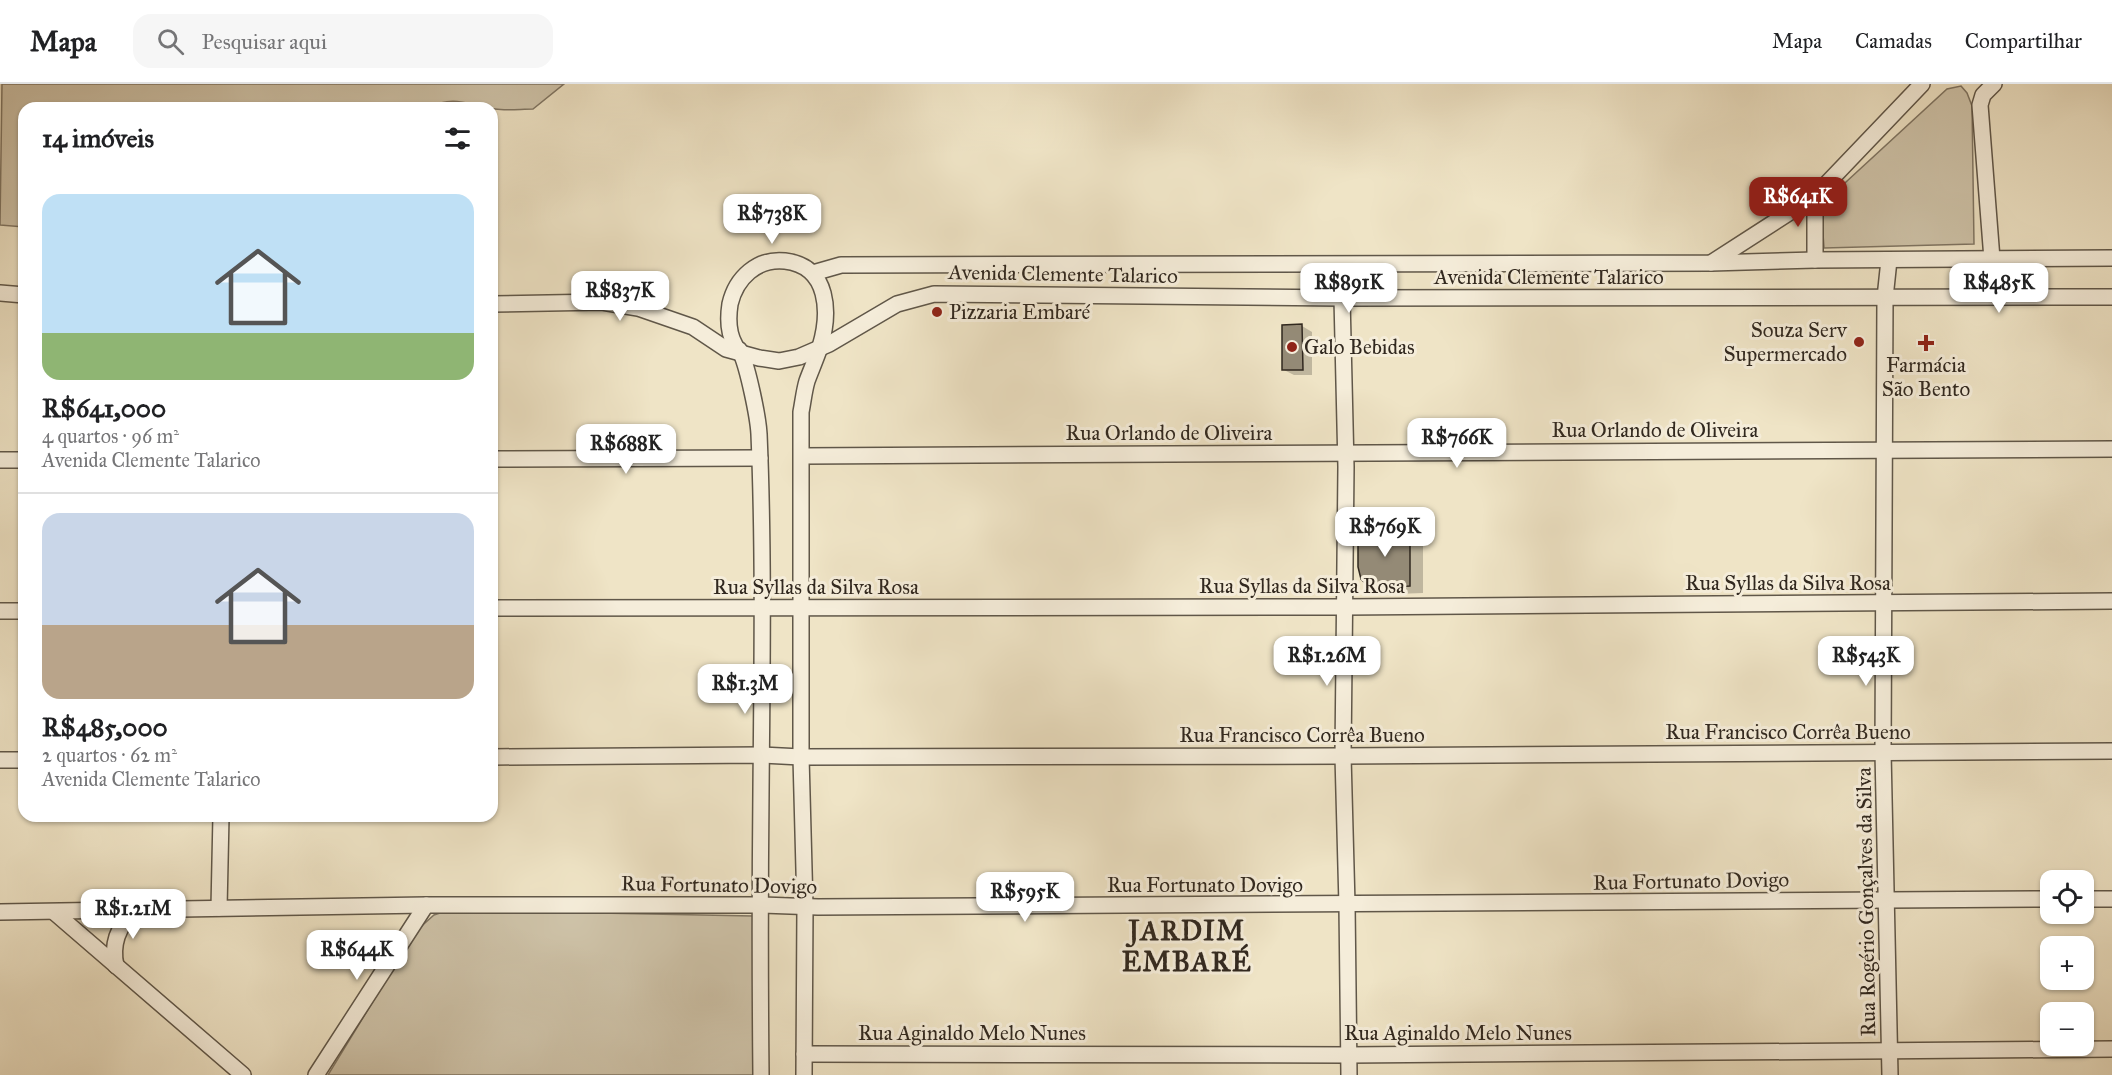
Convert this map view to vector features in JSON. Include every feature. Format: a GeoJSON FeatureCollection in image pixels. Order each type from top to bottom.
{"type":"FeatureCollection","features":[{"type":"Feature","properties":{"kind":"street"},"geometry":{"type":"LineString","coordinates":[[1711,263],[1815,196],[1922,84]]}},
{"type":"Feature","properties":{"kind":"street"},"geometry":{"type":"LineString","coordinates":[[1991,87],[1983,95],[1980,105],[1992,259]]}},
{"type":"Feature","properties":{"kind":"street"},"geometry":{"type":"LineString","coordinates":[[1815,196],[1815,260]]}},
{"type":"Feature","properties":{"kind":"street","name":"Avenida Clemente Talarico"},"geometry":{"type":"LineString","coordinates":[[813,273],[841,265],[1711,263],[2112,258]]}},
{"type":"Feature","properties":{"kind":"street","name":"Rua Rogério Gonçalves da Silva"},"geometry":{"type":"LineString","coordinates":[[1889,260],[1886,298],[1882,604],[1890,1075]]}},
{"type":"Feature","properties":{"kind":"street"},"geometry":{"type":"LineString","coordinates":[[761,1075],[759,905],[762,608],[759,430],[748,378],[740,352],[731,336],[729,314],[733,294],[744,276],[761,264],[782,261],[803,266],[813,273],[819,281],[826,305],[820,348],[807,384],[801,412],[804,1075]]}},
{"type":"Feature","properties":{"kind":"street"},"geometry":{"type":"LineString","coordinates":[[0,293],[18,294]]}},
{"type":"Feature","properties":{"kind":"street","name":"Avenida Clemente Talarico"},"geometry":{"type":"LineString","coordinates":[[498,304],[602,302],[638,308],[693,327],[726,349],[779,361],[799,357],[820,348],[897,304],[934,294],[1342,298],[2112,297]]}},
{"type":"Feature","properties":{"kind":"street"},"geometry":{"type":"LineString","coordinates":[[1342,298],[1346,453],[1343,756],[1349,1075]]}},
{"type":"Feature","properties":{"kind":"street","name":"Rua Orlando de Oliveira"},"geometry":{"type":"LineString","coordinates":[[802,456],[2112,450]]}},
{"type":"Feature","properties":{"kind":"street"},"geometry":{"type":"LineString","coordinates":[[498,459],[760,458]]}},
{"type":"Feature","properties":{"kind":"street"},"geometry":{"type":"LineString","coordinates":[[0,460],[18,460]]}},
{"type":"Feature","properties":{"kind":"street","name":"Rua Syllas da Silva Rosa"},"geometry":{"type":"LineString","coordinates":[[498,608],[1345,607],[2112,601]]}},
{"type":"Feature","properties":{"kind":"street"},"geometry":{"type":"LineString","coordinates":[[0,611],[18,611]]}},
{"type":"Feature","properties":{"kind":"street","name":"Rua Francisco Corrêa Bueno"},"geometry":{"type":"LineString","coordinates":[[498,757],[1343,756],[2112,751]]}},
{"type":"Feature","properties":{"kind":"street"},"geometry":{"type":"LineString","coordinates":[[0,760],[18,760]]}},
{"type":"Feature","properties":{"kind":"street"},"geometry":{"type":"LineString","coordinates":[[219,908],[221,822]]}},
{"type":"Feature","properties":{"kind":"street","name":"Rua Fortunato Dovigo"},"geometry":{"type":"LineString","coordinates":[[0,912],[426,905],[759,905],[805,908],[2040,899]]}},
{"type":"Feature","properties":{"kind":"street"},"geometry":{"type":"LineString","coordinates":[[2094,899],[2112,899]]}},
{"type":"Feature","properties":{"kind":"street"},"geometry":{"type":"LineString","coordinates":[[316,1075],[426,905]]}},
{"type":"Feature","properties":{"kind":"street"},"geometry":{"type":"LineString","coordinates":[[116,966],[113,955],[115,942],[126,919],[135,910]]}},
{"type":"Feature","properties":{"kind":"street"},"geometry":{"type":"LineString","coordinates":[[54,912],[243,1075]]}},
{"type":"Feature","properties":{"kind":"street","name":"Rua Aginaldo Melo Nunes"},"geometry":{"type":"LineString","coordinates":[[804,1054],[1349,1055],[2112,1049]]}},
{"type":"Feature","properties":{"kind":"shaded area"},"geometry":{"type":"Polygon","coordinates":[[[2,84],[564,84],[533,109],[509,110],[498,110],[498,102],[454,101],[18,102],[18,226],[0,225],[2,84]]]}},
{"type":"Feature","properties":{"kind":"shaded area"},"geometry":{"type":"Polygon","coordinates":[[[1961,86],[1967,93],[1972,106],[1974,244],[1824,248],[1821,205],[1947,89],[1961,86]]]}},
{"type":"Feature","properties":{"kind":"shaded area"},"geometry":{"type":"Polygon","coordinates":[[[449,910],[753,916],[754,1075],[328,1075],[416,931],[434,915],[449,910]]]}},
{"type":"Feature","properties":{"kind":"building","name":"Galo Bebidas"},"geometry":{"type":"Polygon","coordinates":[[[1302,324],[1303,370],[1282,370],[1282,325],[1302,324]]]}},
{"type":"Feature","properties":{"kind":"building"},"geometry":{"type":"Polygon","coordinates":[[[1358,531],[1410,531],[1410,586],[1381,587],[1365,583],[1361,579],[1358,567],[1358,531]]]}},
{"type":"Feature","properties":{"kind":"place","name":"Pizzaria Embaré"},"geometry":{"type":"Point","coordinates":[937,312]}},
{"type":"Feature","properties":{"kind":"place","name":"Souza Serv Supermercado"},"geometry":{"type":"Point","coordinates":[1859,342]}},
{"type":"Feature","properties":{"kind":"place","name":"Farmácia São Bento"},"geometry":{"type":"Point","coordinates":[1926,343]}},
{"type":"Feature","properties":{"kind":"place","name":"Galo Bebidas"},"geometry":{"type":"Point","coordinates":[1292,347]}},
{"type":"Feature","properties":{"kind":"district","name":"JARDIM EMBARÉ"},"geometry":{"type":"Point","coordinates":[1187,946]}}]}
